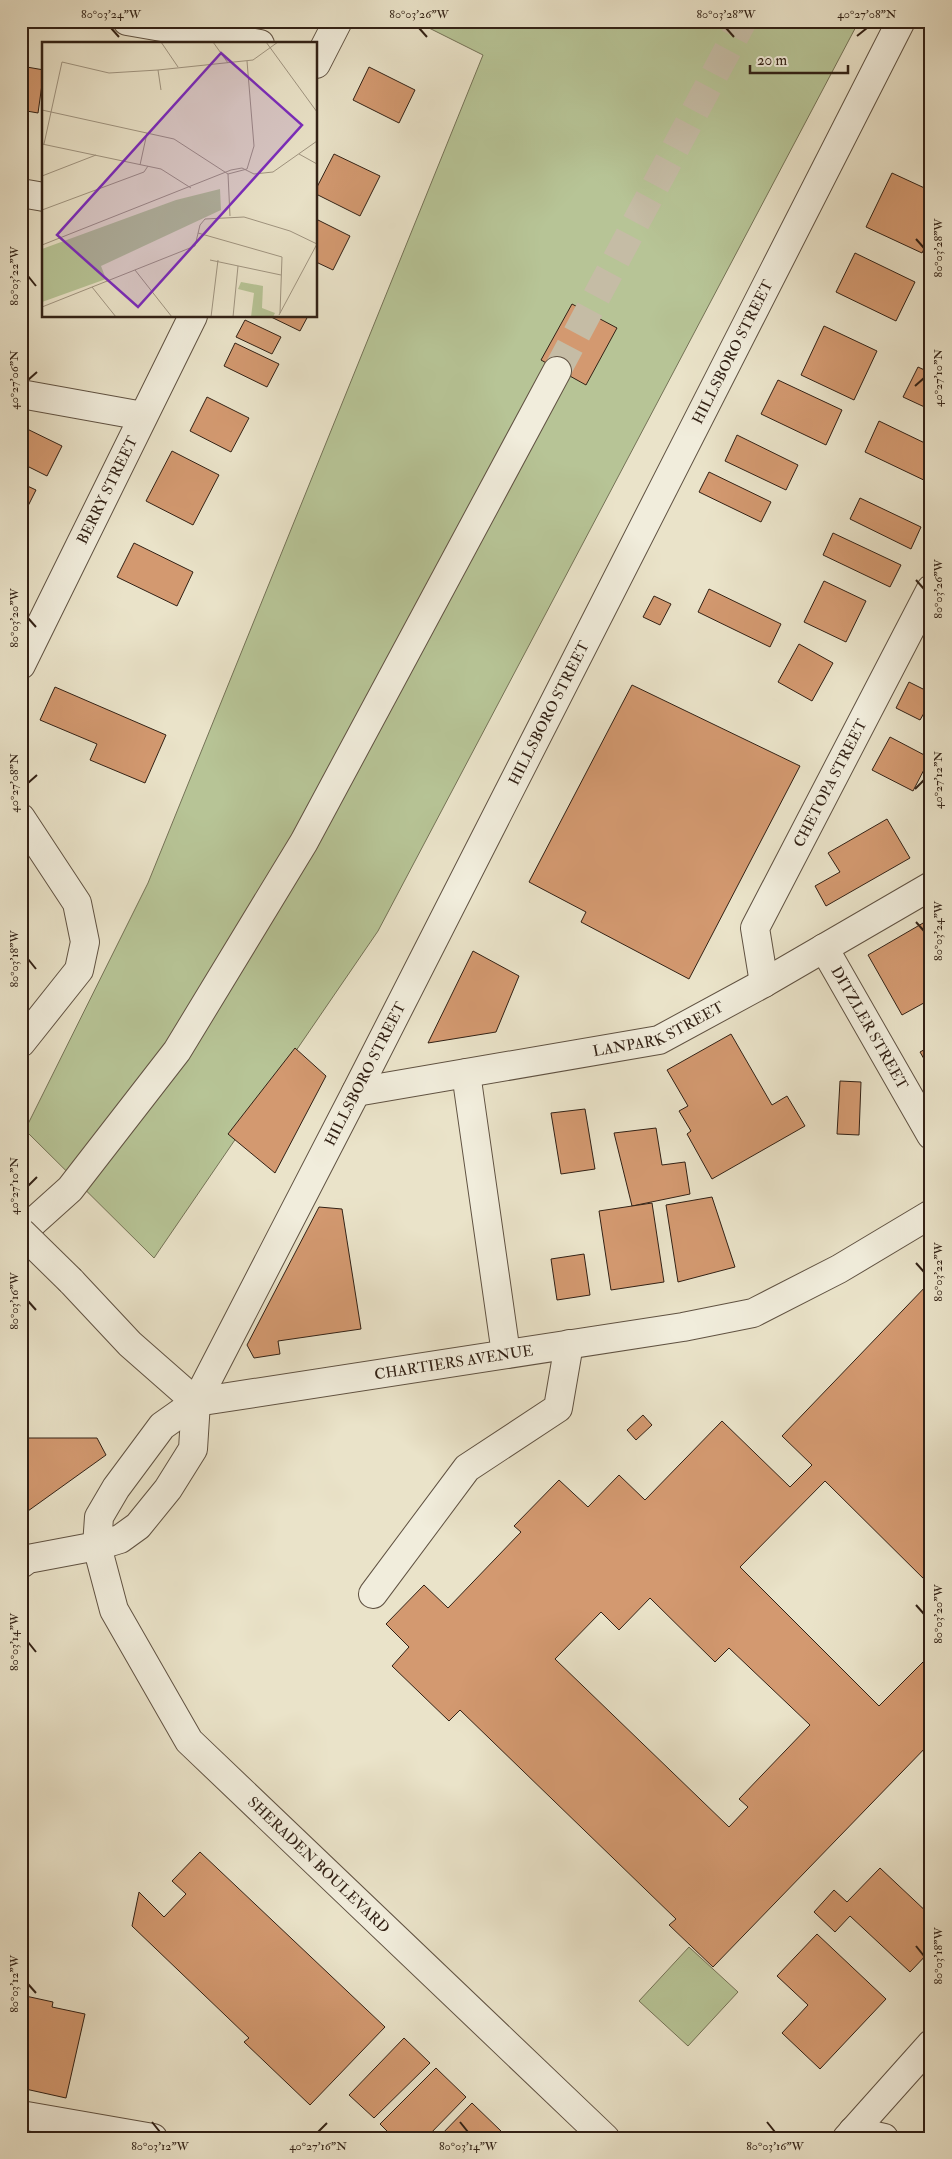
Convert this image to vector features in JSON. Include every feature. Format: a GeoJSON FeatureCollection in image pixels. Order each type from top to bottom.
{"type":"FeatureCollection","features":[{"type":"Feature","properties":{"kind":"street"},"geometry":{"type":"LineString","coordinates":[[127,21],[248,42]]}},
{"type":"Feature","properties":{"kind":"street"},"geometry":{"type":"LineString","coordinates":[[318,57],[338,21]]}},
{"type":"Feature","properties":{"kind":"street","name":"HILLSBORO STREET"},"geometry":{"type":"LineString","coordinates":[[21,1564],[28,1559],[97,1546],[120,1539],[138,1526],[168,1489],[194,1448],[196,1402],[356,1092],[900,21]]}},
{"type":"Feature","properties":{"kind":"street"},"geometry":{"type":"LineString","coordinates":[[21,193],[42,197]]}},
{"type":"Feature","properties":{"kind":"street","name":"BERRY STREET"},"geometry":{"type":"LineString","coordinates":[[21,665],[192,318]]}},
{"type":"Feature","properties":{"kind":"street"},"geometry":{"type":"LineString","coordinates":[[196,1402],[130,1344],[71,1281],[21,1232],[70,1189],[177,1051],[304,842],[557,371]]}},
{"type":"Feature","properties":{"kind":"street"},"geometry":{"type":"LineString","coordinates":[[21,394],[143,416]]}},
{"type":"Feature","properties":{"kind":"street","name":"CHETOPA STREET"},"geometry":{"type":"LineString","coordinates":[[764,983],[755,928],[931,589]]}},
{"type":"Feature","properties":{"kind":"street"},"geometry":{"type":"LineString","coordinates":[[21,818],[32,853],[77,903],[85,942],[79,970],[21,1043]]}},
{"type":"Feature","properties":{"kind":"street","name":"LANPARK STREET"},"geometry":{"type":"LineString","coordinates":[[356,1092],[659,1040],[764,983],[931,886]]}},
{"type":"Feature","properties":{"kind":"street","name":"DITZLER STREET"},"geometry":{"type":"LineString","coordinates":[[824,948],[931,1135]]}},
{"type":"Feature","properties":{"kind":"street"},"geometry":{"type":"LineString","coordinates":[[466,1073],[506,1354]]}},
{"type":"Feature","properties":{"kind":"street","name":"CHARTIERS AVENUE"},"geometry":{"type":"LineString","coordinates":[[196,1402],[683,1327],[752,1313],[839,1269],[931,1214]]}},
{"type":"Feature","properties":{"kind":"street"},"geometry":{"type":"LineString","coordinates":[[373,1594],[467,1468],[558,1408],[569,1344]]}},
{"type":"Feature","properties":{"kind":"street","name":"HILLSBORO STREET"},"geometry":{"type":"LineString","coordinates":[[97,1546],[99,1517],[116,1488],[162,1426],[196,1402]]}},
{"type":"Feature","properties":{"kind":"street","name":"SHERADEN BOULEVARD"},"geometry":{"type":"LineString","coordinates":[[97,1546],[114,1610],[189,1741],[605,2138]]}},
{"type":"Feature","properties":{"kind":"street"},"geometry":{"type":"LineString","coordinates":[[850,2135],[931,2044]]}},
{"type":"Feature","properties":{"kind":"street"},"geometry":{"type":"LineString","coordinates":[[21,2115],[153,2138]]}},
{"type":"Feature","properties":{"kind":"street"},"geometry":{"type":"LineString","coordinates":[[850,2135],[884,2138]]}},
{"type":"Feature","properties":{"kind":"green space"},"geometry":{"type":"Polygon","coordinates":[[[415,21],[859,21],[378,931],[154,1258],[25,1130],[148,883],[483,55],[415,21]]]}},
{"type":"Feature","properties":{"kind":"green space"},"geometry":{"type":"Polygon","coordinates":[[[689,1947],[738,1992],[688,2046],[639,2001],[689,1947]]]}},
{"type":"Feature","properties":{"kind":"building"},"geometry":{"type":"Polygon","coordinates":[[[21,66],[42,70],[38,113],[21,110],[21,66]]]}},
{"type":"Feature","properties":{"kind":"building"},"geometry":{"type":"Polygon","coordinates":[[[369,67],[415,90],[399,123],[353,100],[369,67]]]}},
{"type":"Feature","properties":{"kind":"building"},"geometry":{"type":"Polygon","coordinates":[[[334,154],[380,176],[360,216],[318,195],[318,185],[334,154]]]}},
{"type":"Feature","properties":{"kind":"building"},"geometry":{"type":"Polygon","coordinates":[[[892,173],[931,191],[931,235],[922,253],[866,227],[892,173]]]}},
{"type":"Feature","properties":{"kind":"building"},"geometry":{"type":"Polygon","coordinates":[[[318,220],[350,236],[333,270],[318,263],[318,220]]]}},
{"type":"Feature","properties":{"kind":"building"},"geometry":{"type":"Polygon","coordinates":[[[855,253],[915,282],[896,321],[836,292],[855,253]]]}},
{"type":"Feature","properties":{"kind":"building"},"geometry":{"type":"Polygon","coordinates":[[[572,304],[617,328],[586,385],[541,360],[572,304]]]}},
{"type":"Feature","properties":{"kind":"building"},"geometry":{"type":"Polygon","coordinates":[[[273,318],[307,318],[300,331],[273,318]]]}},
{"type":"Feature","properties":{"kind":"building"},"geometry":{"type":"Polygon","coordinates":[[[245,320],[281,337],[272,354],[236,337],[245,320]]]}},
{"type":"Feature","properties":{"kind":"building"},"geometry":{"type":"Polygon","coordinates":[[[824,326],[877,351],[854,400],[801,375],[824,326]]]}},
{"type":"Feature","properties":{"kind":"building"},"geometry":{"type":"Polygon","coordinates":[[[235,343],[279,364],[267,387],[224,366],[235,343]]]}},
{"type":"Feature","properties":{"kind":"building"},"geometry":{"type":"Polygon","coordinates":[[[918,367],[931,373],[931,410],[903,397],[918,367]]]}},
{"type":"Feature","properties":{"kind":"building"},"geometry":{"type":"Polygon","coordinates":[[[778,380],[842,410],[826,445],[761,414],[778,380]]]}},
{"type":"Feature","properties":{"kind":"building"},"geometry":{"type":"Polygon","coordinates":[[[207,397],[249,418],[231,452],[190,431],[207,397]]]}},
{"type":"Feature","properties":{"kind":"building"},"geometry":{"type":"Polygon","coordinates":[[[879,421],[931,446],[930,483],[865,452],[879,421]]]}},
{"type":"Feature","properties":{"kind":"building"},"geometry":{"type":"Polygon","coordinates":[[[21,426],[62,446],[47,476],[21,463],[21,426]]]}},
{"type":"Feature","properties":{"kind":"building"},"geometry":{"type":"Polygon","coordinates":[[[737,435],[798,465],[786,490],[725,461],[737,435]]]}},
{"type":"Feature","properties":{"kind":"building"},"geometry":{"type":"Polygon","coordinates":[[[172,451],[219,475],[193,525],[146,501],[172,451]]]}},
{"type":"Feature","properties":{"kind":"building"},"geometry":{"type":"Polygon","coordinates":[[[709,472],[771,502],[761,522],[699,492],[709,472]]]}},
{"type":"Feature","properties":{"kind":"building"},"geometry":{"type":"Polygon","coordinates":[[[21,483],[36,490],[22,518],[21,517],[21,483]]]}},
{"type":"Feature","properties":{"kind":"building"},"geometry":{"type":"Polygon","coordinates":[[[860,498],[921,527],[911,549],[850,519],[860,498]]]}},
{"type":"Feature","properties":{"kind":"building"},"geometry":{"type":"Polygon","coordinates":[[[833,533],[901,565],[890,587],[823,555],[833,533]]]}},
{"type":"Feature","properties":{"kind":"building"},"geometry":{"type":"Polygon","coordinates":[[[134,543],[193,572],[177,606],[117,577],[134,543]]]}},
{"type":"Feature","properties":{"kind":"building"},"geometry":{"type":"Polygon","coordinates":[[[824,581],[866,601],[846,642],[804,622],[824,581]]]}},
{"type":"Feature","properties":{"kind":"building"},"geometry":{"type":"Polygon","coordinates":[[[709,589],[781,624],[770,647],[698,612],[709,589]]]}},
{"type":"Feature","properties":{"kind":"building"},"geometry":{"type":"Polygon","coordinates":[[[654,596],[671,604],[660,625],[643,617],[654,596]]]}},
{"type":"Feature","properties":{"kind":"building"},"geometry":{"type":"Polygon","coordinates":[[[799,644],[833,663],[812,701],[778,682],[799,644]]]}},
{"type":"Feature","properties":{"kind":"building"},"geometry":{"type":"Polygon","coordinates":[[[909,682],[931,693],[931,701],[920,720],[896,708],[909,682]]]}},
{"type":"Feature","properties":{"kind":"building"},"geometry":{"type":"Polygon","coordinates":[[[632,685],[800,766],[689,979],[581,922],[586,912],[529,882],[632,685]]]}},
{"type":"Feature","properties":{"kind":"building"},"geometry":{"type":"Polygon","coordinates":[[[55,687],[166,735],[145,783],[90,760],[97,744],[40,720],[55,687]]]}},
{"type":"Feature","properties":{"kind":"building"},"geometry":{"type":"Polygon","coordinates":[[[890,737],[930,758],[913,791],[872,770],[890,737]]]}},
{"type":"Feature","properties":{"kind":"building"},"geometry":{"type":"Polygon","coordinates":[[[887,819],[910,858],[826,906],[815,886],[840,872],[828,853],[887,819]]]}},
{"type":"Feature","properties":{"kind":"building"},"geometry":{"type":"Polygon","coordinates":[[[930,919],[931,999],[902,1015],[868,955],[930,919]]]}},
{"type":"Feature","properties":{"kind":"building"},"geometry":{"type":"Polygon","coordinates":[[[473,951],[519,976],[496,1032],[428,1043],[473,951]]]}},
{"type":"Feature","properties":{"kind":"building"},"geometry":{"type":"Polygon","coordinates":[[[731,1034],[772,1105],[787,1096],[805,1126],[712,1179],[687,1134],[691,1131],[679,1111],[688,1106],[667,1070],[731,1034]]]}},
{"type":"Feature","properties":{"kind":"building"},"geometry":{"type":"Polygon","coordinates":[[[931,1046],[931,1071],[920,1052],[931,1046]]]}},
{"type":"Feature","properties":{"kind":"building"},"geometry":{"type":"Polygon","coordinates":[[[295,1048],[326,1076],[275,1173],[228,1134],[295,1048]]]}},
{"type":"Feature","properties":{"kind":"building"},"geometry":{"type":"Polygon","coordinates":[[[840,1081],[861,1082],[859,1135],[837,1134],[840,1081]]]}},
{"type":"Feature","properties":{"kind":"building"},"geometry":{"type":"Polygon","coordinates":[[[585,1109],[595,1169],[561,1174],[551,1113],[585,1109]]]}},
{"type":"Feature","properties":{"kind":"building"},"geometry":{"type":"Polygon","coordinates":[[[656,1128],[662,1165],[685,1162],[690,1194],[632,1206],[614,1133],[656,1128]]]}},
{"type":"Feature","properties":{"kind":"building"},"geometry":{"type":"Polygon","coordinates":[[[712,1197],[735,1267],[678,1282],[666,1205],[712,1197]]]}},
{"type":"Feature","properties":{"kind":"building"},"geometry":{"type":"Polygon","coordinates":[[[652,1203],[664,1282],[611,1290],[599,1211],[652,1203]]]}},
{"type":"Feature","properties":{"kind":"building"},"geometry":{"type":"Polygon","coordinates":[[[319,1207],[342,1209],[361,1329],[278,1341],[280,1354],[254,1358],[247,1345],[319,1207]]]}},
{"type":"Feature","properties":{"kind":"building"},"geometry":{"type":"Polygon","coordinates":[[[584,1254],[590,1295],[557,1300],[551,1259],[584,1254]]]}},
{"type":"Feature","properties":{"kind":"building"},"geometry":{"type":"Polygon","coordinates":[[[929,1283],[931,1285],[931,1586],[825,1481],[740,1567],[879,1706],[931,1654],[931,1742],[713,1967],[669,1925],[676,1919],[460,1710],[449,1721],[392,1666],[409,1647],[386,1624],[424,1585],[448,1608],[521,1532],[514,1526],[559,1480],[588,1507],[619,1475],[645,1500],[722,1421],[790,1487],[812,1465],[782,1436],[929,1283]],[[650,1598],[619,1630],[601,1612],[555,1659],[729,1827],[748,1807],[739,1799],[810,1725],[729,1648],[715,1662],[650,1598]]]}},
{"type":"Feature","properties":{"kind":"building"},"geometry":{"type":"Polygon","coordinates":[[[643,1415],[652,1425],[636,1440],[627,1430],[643,1415]]]}},
{"type":"Feature","properties":{"kind":"building"},"geometry":{"type":"Polygon","coordinates":[[[21,1438],[97,1438],[106,1455],[21,1516],[21,1438]]]}},
{"type":"Feature","properties":{"kind":"building"},"geometry":{"type":"Polygon","coordinates":[[[200,1852],[385,2027],[310,2105],[244,2042],[249,2038],[132,1926],[139,1892],[164,1917],[186,1894],[172,1881],[200,1852]]]}},
{"type":"Feature","properties":{"kind":"building"},"geometry":{"type":"Polygon","coordinates":[[[931,1866],[931,1877],[925,1872],[931,1866]]]}},
{"type":"Feature","properties":{"kind":"building"},"geometry":{"type":"Polygon","coordinates":[[[880,1868],[931,1916],[931,1950],[910,1972],[850,1916],[835,1932],[814,1912],[834,1890],[847,1902],[880,1868]]]}},
{"type":"Feature","properties":{"kind":"building"},"geometry":{"type":"Polygon","coordinates":[[[817,1934],[886,1999],[820,2069],[782,2033],[808,2005],[777,1976],[817,1934]]]}},
{"type":"Feature","properties":{"kind":"building"},"geometry":{"type":"Polygon","coordinates":[[[21,1995],[53,2002],[52,2007],[85,2014],[66,2098],[21,2088],[21,1995]]]}},
{"type":"Feature","properties":{"kind":"building"},"geometry":{"type":"Polygon","coordinates":[[[404,2038],[430,2063],[374,2118],[349,2095],[404,2038]]]}},
{"type":"Feature","properties":{"kind":"building"},"geometry":{"type":"Polygon","coordinates":[[[436,2068],[466,2097],[426,2138],[394,2138],[380,2124],[436,2068]]]}},
{"type":"Feature","properties":{"kind":"building"},"geometry":{"type":"Polygon","coordinates":[[[472,2103],[502,2132],[497,2138],[438,2138],[472,2103]]]}},
{"type":"Feature","properties":{"kind":"tunnel"},"geometry":{"type":"LineString","coordinates":[[557,371],[743,21]]}}]}
